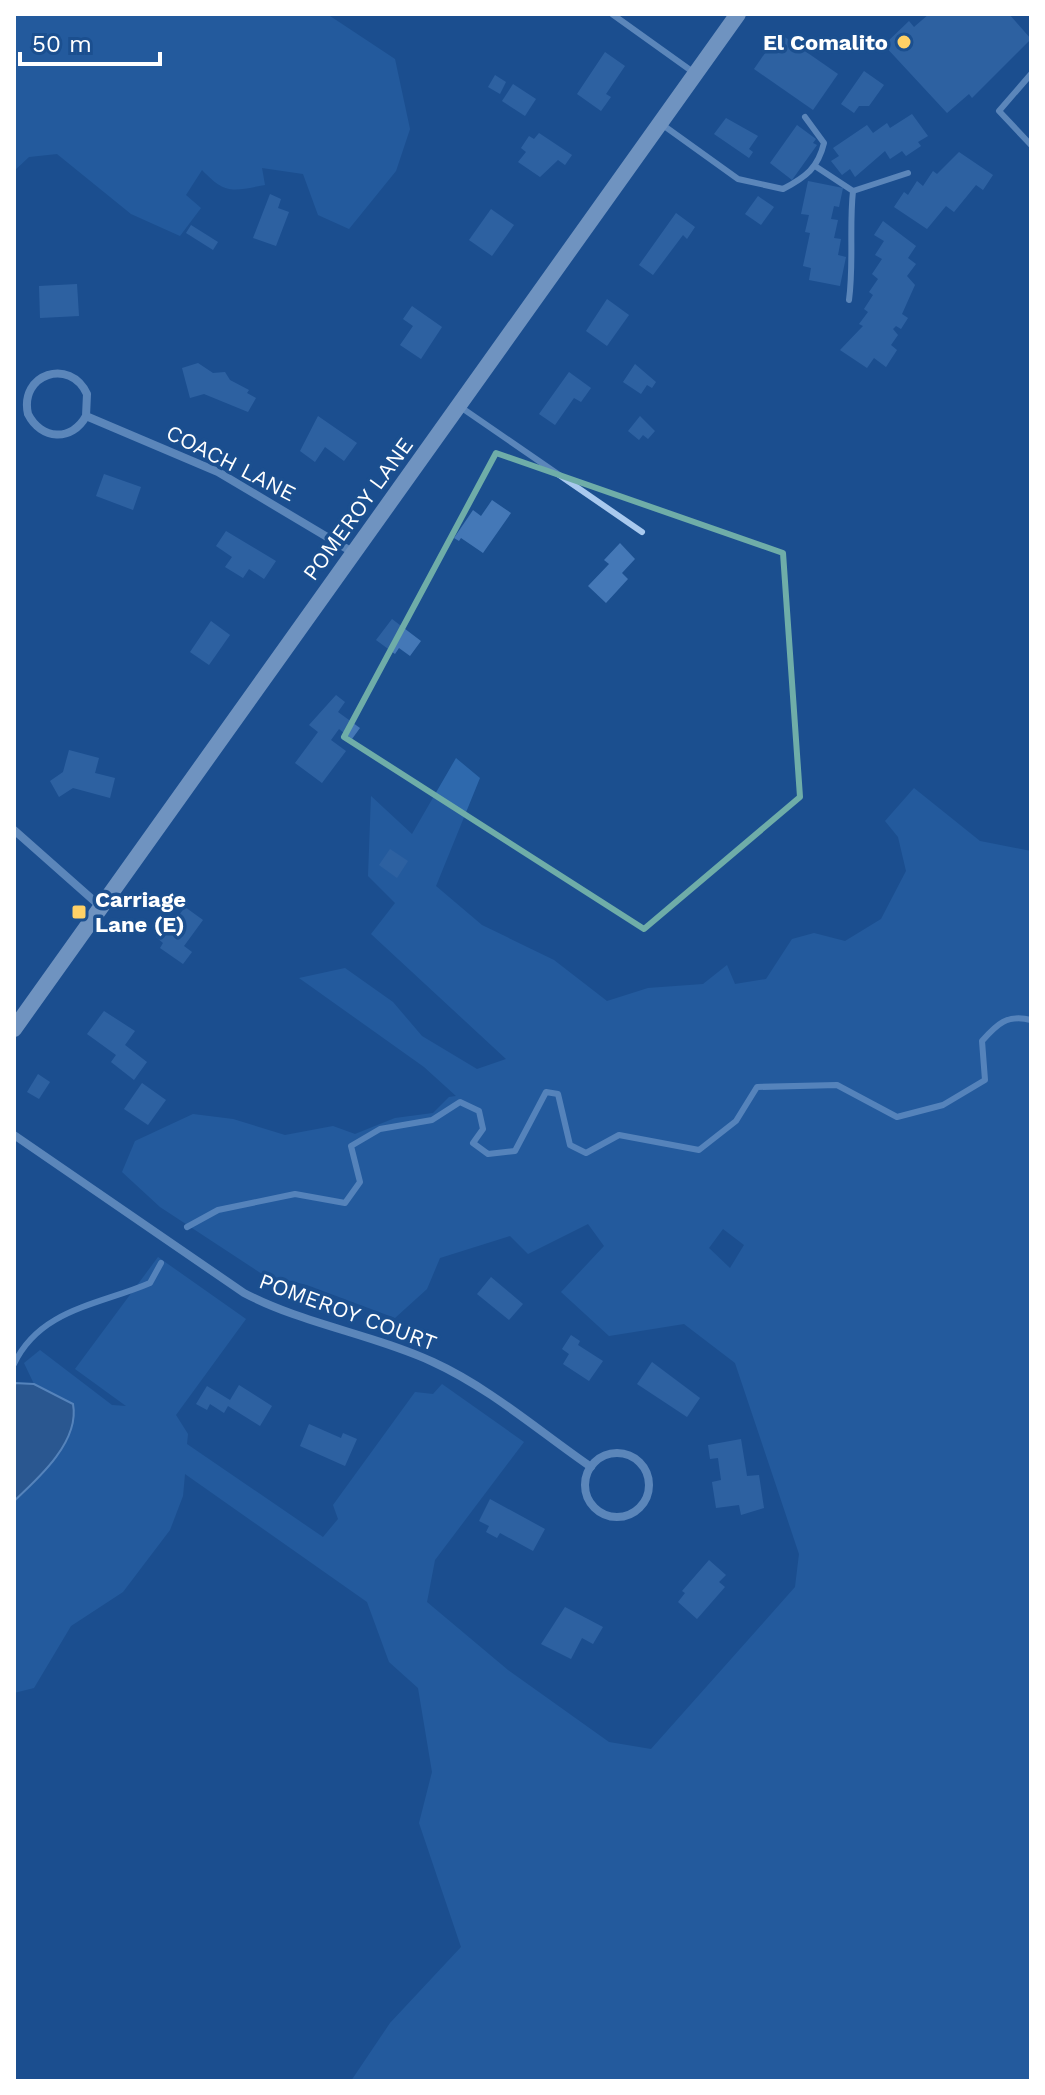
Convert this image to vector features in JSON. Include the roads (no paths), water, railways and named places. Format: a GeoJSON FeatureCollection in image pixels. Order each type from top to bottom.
{"type":"FeatureCollection","features":[{"type":"Feature","properties":{"kind":"street","name":"POMEROY LANE"},"geometry":{"type":"LineString","coordinates":[[14,1029],[738,14]]}},
{"type":"Feature","properties":{"kind":"street"},"geometry":{"type":"LineString","coordinates":[[53,373],[69,375],[78,380],[87,394],[86,416],[72,432],[46,433],[28,414],[28,393],[42,376],[53,373]]}},
{"type":"Feature","properties":{"kind":"street","name":"COACH LANE"},"geometry":{"type":"LineString","coordinates":[[86,416],[218,472],[354,553]]}},
{"type":"Feature","properties":{"kind":"street"},"geometry":{"type":"LineString","coordinates":[[14,830],[101,907]]}},
{"type":"Feature","properties":{"kind":"street","name":"POMEROY COURT"},"geometry":{"type":"LineString","coordinates":[[14,1135],[244,1293],[274,1307],[394,1346],[442,1366],[591,1467]]}},
{"type":"Feature","properties":{"kind":"street"},"geometry":{"type":"LineString","coordinates":[[612,1453],[637,1460],[649,1482],[641,1506],[620,1517],[597,1510],[585,1490],[591,1467],[612,1453]]}},
{"type":"Feature","properties":{"kind":"lane"},"geometry":{"type":"LineString","coordinates":[[612,14],[695,74]]}},
{"type":"Feature","properties":{"kind":"lane"},"geometry":{"type":"LineString","coordinates":[[1031,74],[999,111],[1031,145]]}},
{"type":"Feature","properties":{"kind":"lane"},"geometry":{"type":"LineString","coordinates":[[660,123],[738,179],[762,187],[783,189],[804,178],[815,166],[824,143],[805,117]]}},
{"type":"Feature","properties":{"kind":"lane"},"geometry":{"type":"LineString","coordinates":[[815,166],[853,191]]}},
{"type":"Feature","properties":{"kind":"lane"},"geometry":{"type":"LineString","coordinates":[[853,191],[908,173]]}},
{"type":"Feature","properties":{"kind":"lane"},"geometry":{"type":"LineString","coordinates":[[849,300],[854,254],[850,217],[853,191]]}},
{"type":"Feature","properties":{"kind":"lane"},"geometry":{"type":"LineString","coordinates":[[459,406],[642,532]]}},
{"type":"Feature","properties":{"kind":"waterway"},"geometry":{"type":"LineString","coordinates":[[187,1227],[218,1210],[295,1194],[345,1203],[360,1182],[351,1146],[380,1129],[432,1120],[460,1102],[479,1111],[483,1129],[473,1143],[488,1154],[515,1151],[546,1092],[558,1094],[570,1145],[586,1153],[619,1135],[699,1150],[736,1121],[757,1087],[837,1085],[897,1117],[943,1105],[985,1080],[982,1041],[1003,1022],[1015,1018],[1031,1020]]}},
{"type":"Feature","properties":{"kind":"waterway"},"geometry":{"type":"LineString","coordinates":[[14,1364],[25,1346],[55,1320],[150,1283],[161,1263]]}},
{"type":"Feature","properties":{"kind":"place","name":"El Comalito"},"geometry":{"type":"Point","coordinates":[904,42]}},
{"type":"Feature","properties":{"kind":"place","name":"Carriage Lane (E)"},"geometry":{"type":"Point","coordinates":[79,912]}}]}
